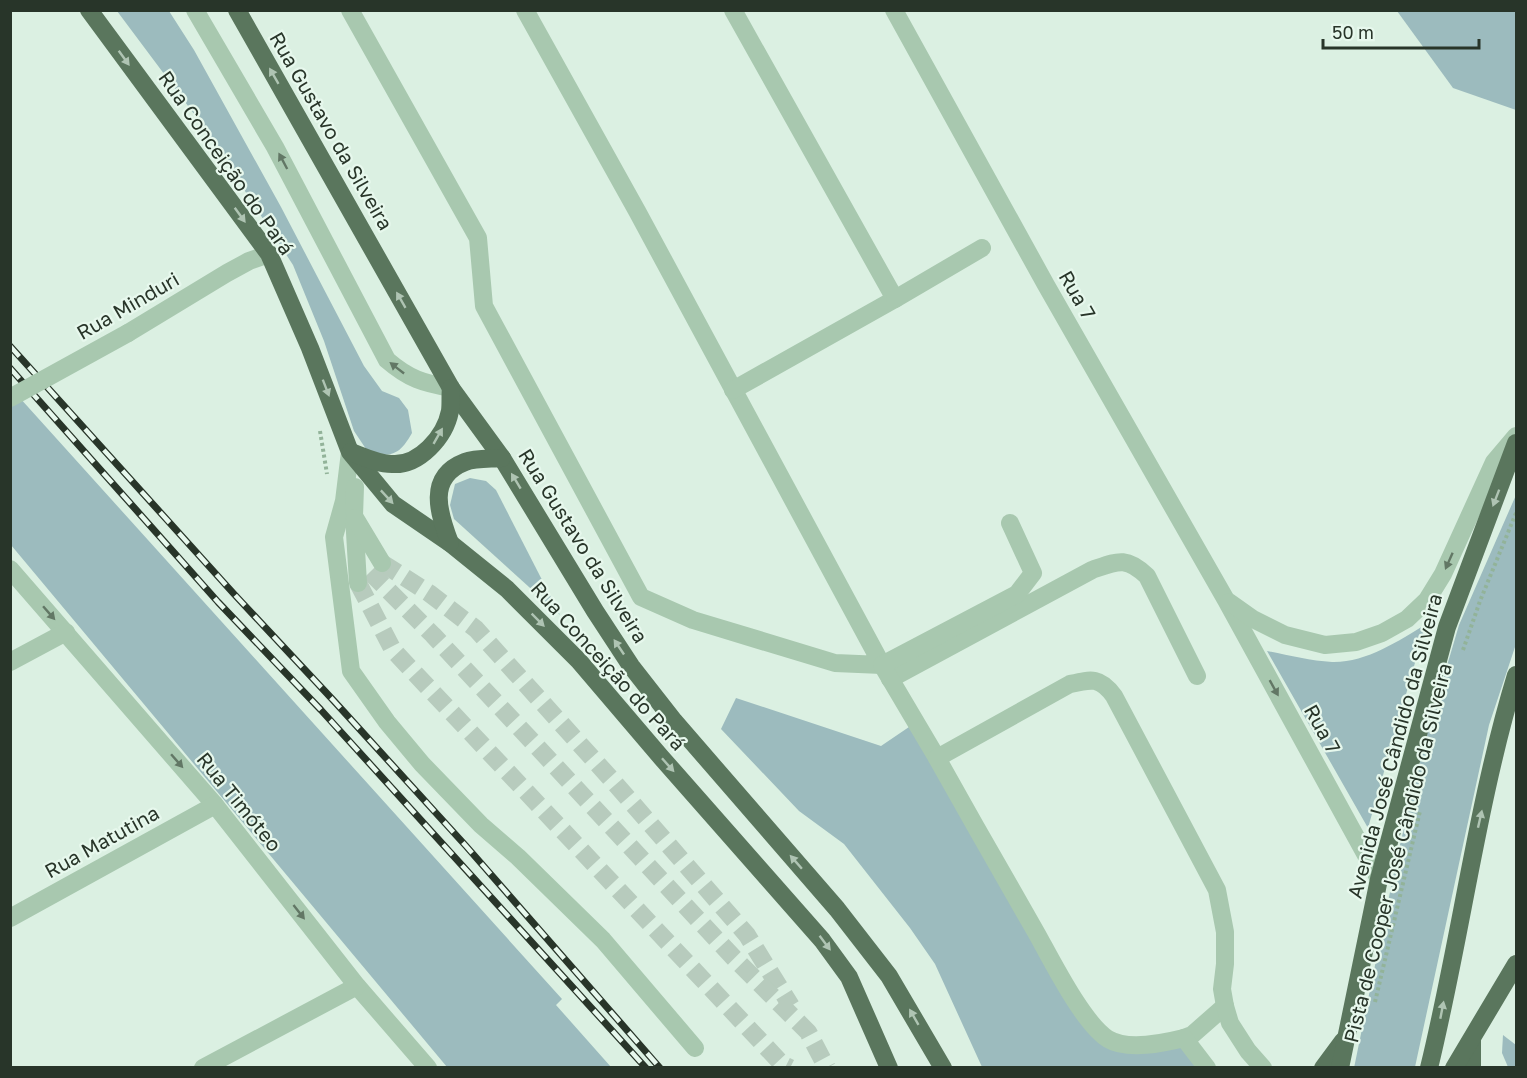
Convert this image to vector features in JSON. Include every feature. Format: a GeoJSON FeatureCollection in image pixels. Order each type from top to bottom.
{"type":"FeatureCollection","features":[{"type":"Feature","properties":{"kind":"main road","name":"Rua Conceição do Pará"},"geometry":{"type":"LineString","coordinates":[[89,10],[269,254],[310,348],[350,452],[393,504],[450,543],[507,589],[579,661],[822,940],[849,977],[890,1068]]}},
{"type":"Feature","properties":{"kind":"main road","name":"Rua Gustavo da Silveira"},"geometry":{"type":"LineString","coordinates":[[237,10],[451,388],[502,458],[631,666],[674,721],[837,909],[889,976],[943,1068]]}},
{"type":"Feature","properties":{"kind":"main road"},"geometry":{"type":"LineString","coordinates":[[350,452],[377,462],[394,465],[428,452],[450,412],[451,388]]}},
{"type":"Feature","properties":{"kind":"main road","name":"Avenida José Cândido da Silveira"},"geometry":{"type":"LineString","coordinates":[[1340,1068],[1379,879],[1447,627],[1516,443]]}},
{"type":"Feature","properties":{"kind":"main road"},"geometry":{"type":"LineString","coordinates":[[450,543],[441,518],[437,497],[446,474],[465,461],[502,458]]}},
{"type":"Feature","properties":{"kind":"main road"},"geometry":{"type":"LineString","coordinates":[[1429,1068],[1439,1028],[1471,859],[1503,719],[1516,675]]}},
{"type":"Feature","properties":{"kind":"main road"},"geometry":{"type":"LineString","coordinates":[[1454,1068],[1516,963]]}},
{"type":"Feature","properties":{"kind":"main road"},"geometry":{"type":"LineString","coordinates":[[1323,1068],[1347,1035]]}},
{"type":"Feature","properties":{"kind":"main road"},"geometry":{"type":"LineString","coordinates":[[1472,1037],[1472,1068]]}},
{"type":"Feature","properties":{"kind":"street"},"geometry":{"type":"LineString","coordinates":[[195,10],[275,147],[387,360],[402,374],[426,383],[451,388]]}},
{"type":"Feature","properties":{"kind":"street"},"geometry":{"type":"LineString","coordinates":[[350,10],[478,238],[484,306],[641,597],[693,620],[835,663],[886,672],[1092,570],[1116,562],[1134,563],[1147,576],[1197,675]]}},
{"type":"Feature","properties":{"kind":"street"},"geometry":{"type":"LineString","coordinates":[[525,10],[886,672],[1067,987],[1092,1024],[1109,1040],[1133,1045],[1156,1045],[1192,1035],[1225,1006]]}},
{"type":"Feature","properties":{"kind":"street"},"geometry":{"type":"LineString","coordinates":[[733,10],[895,299]]}},
{"type":"Feature","properties":{"kind":"street","name":"Rua 7"},"geometry":{"type":"LineString","coordinates":[[894,10],[1052,296],[1226,600],[1379,879]]}},
{"type":"Feature","properties":{"kind":"street"},"geometry":{"type":"LineString","coordinates":[[733,390],[982,248]]}},
{"type":"Feature","properties":{"kind":"street","name":"Rua Minduri"},"geometry":{"type":"LineString","coordinates":[[10,398],[128,333],[227,273],[249,261],[269,254]]}},
{"type":"Feature","properties":{"kind":"street","name":"Rua 7"},"geometry":{"type":"LineString","coordinates":[[1226,600],[1253,619],[1285,635],[1325,645],[1356,642],[1382,633],[1407,619],[1427,600],[1443,574],[1494,462],[1516,436]]}},
{"type":"Feature","properties":{"kind":"street"},"geometry":{"type":"LineString","coordinates":[[350,452],[356,494],[354,516],[370,573]]}},
{"type":"Feature","properties":{"kind":"street"},"geometry":{"type":"LineString","coordinates":[[350,452],[344,501],[334,537],[351,671],[387,722],[422,764],[481,825],[518,857],[603,940],[695,1048]]}},
{"type":"Feature","properties":{"kind":"street"},"geometry":{"type":"LineString","coordinates":[[886,672],[1017,594],[1033,573],[1010,523]]}},
{"type":"Feature","properties":{"kind":"street","name":"Rua Timóteo"},"geometry":{"type":"LineString","coordinates":[[10,569],[215,805],[357,986],[428,1068]]}},
{"type":"Feature","properties":{"kind":"street"},"geometry":{"type":"LineString","coordinates":[[10,662],[66,632]]}},
{"type":"Feature","properties":{"kind":"street"},"geometry":{"type":"LineString","coordinates":[[1254,653],[1285,635]]}},
{"type":"Feature","properties":{"kind":"street"},"geometry":{"type":"LineString","coordinates":[[937,758],[1070,684],[1086,680],[1099,681],[1107,688],[1114,696],[1217,890],[1225,932],[1222,988],[1225,1006],[1230,1023],[1248,1051],[1263,1068]]}},
{"type":"Feature","properties":{"kind":"street","name":"Rua Matutina"},"geometry":{"type":"LineString","coordinates":[[10,918],[215,805]]}},
{"type":"Feature","properties":{"kind":"street"},"geometry":{"type":"LineString","coordinates":[[203,1068],[357,986]]}},
{"type":"Feature","properties":{"kind":"street"},"geometry":{"type":"LineString","coordinates":[[1184,1038],[1208,1068]]}},
{"type":"Feature","properties":{"kind":"path","name":"Pista de Cooper José Cândido da Silveira"},"geometry":{"type":"LineString","coordinates":[[1461,655],[1516,513]]}},
{"type":"Feature","properties":{"kind":"path","name":"Pista de Cooper José Cândido da Silveira"},"geometry":{"type":"LineString","coordinates":[[1374,1010],[1421,803]]}},
{"type":"Feature","properties":{"kind":"shaded area"},"geometry":{"type":"Polygon","coordinates":[[[117,11],[169,11],[194,50],[281,207],[364,366],[382,391],[399,398],[408,410],[412,433],[396,452],[370,455],[354,431],[324,341],[293,265],[200,122],[117,11]]]}},
{"type":"Feature","properties":{"kind":"shaded area"},"geometry":{"type":"Polygon","coordinates":[[[1397,11],[1516,11],[1516,110],[1453,88],[1397,11]]]}},
{"type":"Feature","properties":{"kind":"shaded area"},"geometry":{"type":"Polygon","coordinates":[[[10,387],[562,999],[556,1005],[611,1067],[447,1067],[11,545],[10,387]]]}},
{"type":"Feature","properties":{"kind":"shaded area"},"geometry":{"type":"Polygon","coordinates":[[[470,478],[486,481],[496,490],[560,615],[454,519],[450,505],[455,484],[470,478]]]}},
{"type":"Feature","properties":{"kind":"shaded area"},"geometry":{"type":"Polygon","coordinates":[[[1516,495],[1516,644],[1489,725],[1415,1067],[1354,1068],[1398,853],[1426,737],[1459,625],[1516,495]]]}},
{"type":"Feature","properties":{"kind":"shaded area"},"geometry":{"type":"Polygon","coordinates":[[[1426,624],[1368,828],[1267,651],[1332,662],[1357,659],[1381,650],[1426,624]]]}},
{"type":"Feature","properties":{"kind":"shaded area"},"geometry":{"type":"Polygon","coordinates":[[[736,698],[881,746],[909,727],[1102,1045],[1180,1045],[1199,1067],[982,1067],[935,964],[910,928],[844,844],[799,811],[721,729],[736,698]]]}},
{"type":"Feature","properties":{"kind":"shaded area"},"geometry":{"type":"Polygon","coordinates":[[[1503,1035],[1516,1045],[1516,1067],[1508,1067],[1502,1053],[1503,1035]]]}},
{"type":"Feature","properties":{"kind":"tunnel"},"geometry":{"type":"LineString","coordinates":[[382,563],[429,593],[476,629],[747,935],[791,1006]]}},
{"type":"Feature","properties":{"kind":"tunnel"},"geometry":{"type":"LineString","coordinates":[[370,572],[433,635],[734,958],[808,1032],[827,1068]]}},
{"type":"Feature","properties":{"kind":"tunnel"},"geometry":{"type":"LineString","coordinates":[[358,583],[393,650],[782,1064],[790,1068]]}},
{"type":"Feature","properties":{"kind":"railway"},"geometry":{"type":"LineString","coordinates":[[10,346],[466,846],[660,1068]]}},
{"type":"Feature","properties":{"kind":"railway"},"geometry":{"type":"LineString","coordinates":[[10,368],[218,602],[321,710],[646,1068]]}}]}
